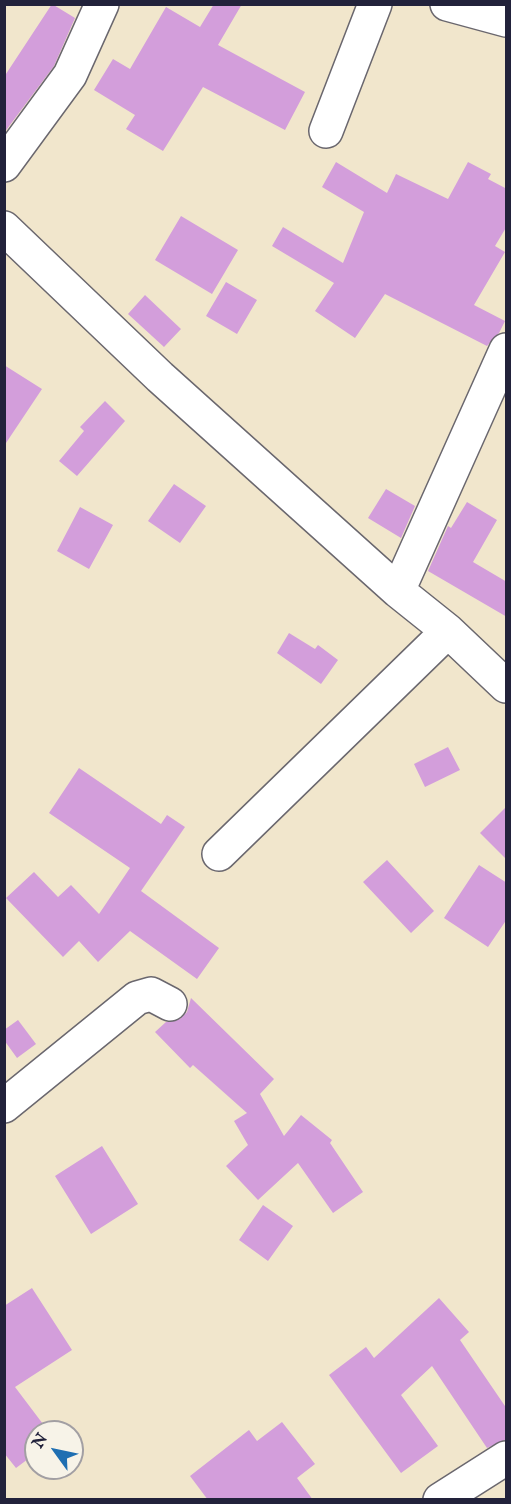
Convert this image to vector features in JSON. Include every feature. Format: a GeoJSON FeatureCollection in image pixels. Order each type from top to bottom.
{"type":"FeatureCollection","features":[{"type":"Feature","properties":{"kind":"street"},"geometry":{"type":"LineString","coordinates":[[4,165],[70,75],[102,4]]}},
{"type":"Feature","properties":{"kind":"street"},"geometry":{"type":"LineString","coordinates":[[326,131],[375,4]]}},
{"type":"Feature","properties":{"kind":"street"},"geometry":{"type":"LineString","coordinates":[[447,4],[507,20]]}},
{"type":"Feature","properties":{"kind":"street"},"geometry":{"type":"LineString","coordinates":[[4,228],[160,377],[398,591],[503,679]]}},
{"type":"Feature","properties":{"kind":"street"},"geometry":{"type":"LineString","coordinates":[[398,591],[507,350]]}},
{"type":"Feature","properties":{"kind":"street"},"geometry":{"type":"LineString","coordinates":[[219,854],[448,631]]}},
{"type":"Feature","properties":{"kind":"street"},"geometry":{"type":"LineString","coordinates":[[4,1106],[137,998],[151,994],[170,1004]]}},
{"type":"Feature","properties":{"kind":"street"},"geometry":{"type":"LineString","coordinates":[[440,1500],[507,1458]]}},
{"type":"Feature","properties":{"kind":"building"},"geometry":{"type":"Polygon","coordinates":[[[52,4],[75,18],[54,66],[4,133],[4,77],[52,4]]]}},
{"type":"Feature","properties":{"kind":"building"},"geometry":{"type":"Polygon","coordinates":[[[214,4],[242,4],[218,45],[305,92],[285,130],[203,87],[163,151],[126,129],[135,115],[94,90],[113,59],[130,69],[166,7],[200,27],[214,4]]]}},
{"type":"Feature","properties":{"kind":"building"},"geometry":{"type":"Polygon","coordinates":[[[336,162],[387,193],[396,174],[448,199],[468,162],[491,174],[488,179],[507,189],[507,226],[495,246],[505,252],[474,305],[505,321],[499,333],[487,346],[385,294],[355,338],[315,311],[334,283],[272,246],[283,227],[343,263],[364,212],[322,187],[336,162]]]}},
{"type":"Feature","properties":{"kind":"building"},"geometry":{"type":"Polygon","coordinates":[[[181,216],[238,250],[212,294],[155,260],[181,216]]]}},
{"type":"Feature","properties":{"kind":"building"},"geometry":{"type":"Polygon","coordinates":[[[226,282],[257,300],[237,334],[206,316],[226,282]]]}},
{"type":"Feature","properties":{"kind":"building"},"geometry":{"type":"Polygon","coordinates":[[[145,295],[181,329],[164,347],[128,314],[145,295]]]}},
{"type":"Feature","properties":{"kind":"building"},"geometry":{"type":"Polygon","coordinates":[[[4,365],[42,389],[4,446],[4,365]]]}},
{"type":"Feature","properties":{"kind":"building"},"geometry":{"type":"Polygon","coordinates":[[[105,401],[125,421],[77,476],[59,461],[84,431],[80,427],[105,401]]]}},
{"type":"Feature","properties":{"kind":"building"},"geometry":{"type":"Polygon","coordinates":[[[174,484],[206,506],[180,543],[148,521],[174,484]]]}},
{"type":"Feature","properties":{"kind":"building"},"geometry":{"type":"Polygon","coordinates":[[[386,489],[415,506],[401,538],[368,518],[386,489]]]}},
{"type":"Feature","properties":{"kind":"building"},"geometry":{"type":"Polygon","coordinates":[[[467,502],[497,520],[473,562],[507,582],[507,617],[428,571],[448,526],[451,528],[467,502]]]}},
{"type":"Feature","properties":{"kind":"building"},"geometry":{"type":"Polygon","coordinates":[[[80,507],[113,525],[89,569],[57,551],[80,507]]]}},
{"type":"Feature","properties":{"kind":"building"},"geometry":{"type":"Polygon","coordinates":[[[289,633],[315,649],[318,645],[338,660],[321,684],[277,653],[289,633]]]}},
{"type":"Feature","properties":{"kind":"building"},"geometry":{"type":"Polygon","coordinates":[[[448,747],[460,770],[425,787],[414,764],[448,747]]]}},
{"type":"Feature","properties":{"kind":"building"},"geometry":{"type":"Polygon","coordinates":[[[79,768],[161,824],[167,815],[185,827],[141,891],[219,948],[197,979],[130,931],[98,962],[79,941],[63,957],[6,898],[34,872],[58,897],[71,885],[99,914],[130,868],[49,813],[79,768]]]}},
{"type":"Feature","properties":{"kind":"building"},"geometry":{"type":"Polygon","coordinates":[[[507,806],[507,860],[480,833],[507,806]]]}},
{"type":"Feature","properties":{"kind":"building"},"geometry":{"type":"Polygon","coordinates":[[[387,860],[434,911],[411,933],[363,882],[387,860]]]}},
{"type":"Feature","properties":{"kind":"building"},"geometry":{"type":"Polygon","coordinates":[[[479,865],[507,883],[507,919],[488,947],[444,918],[479,865]]]}},
{"type":"Feature","properties":{"kind":"building"},"geometry":{"type":"Polygon","coordinates":[[[191,998],[274,1079],[260,1094],[284,1136],[301,1115],[332,1140],[330,1143],[363,1192],[333,1213],[298,1163],[258,1200],[226,1166],[248,1145],[234,1121],[247,1113],[193,1065],[190,1068],[155,1032],[166,1022],[180,1019],[187,1012],[191,998]]]}},
{"type":"Feature","properties":{"kind":"building"},"geometry":{"type":"Polygon","coordinates":[[[18,1020],[36,1044],[17,1058],[4,1040],[4,1030],[18,1020]]]}},
{"type":"Feature","properties":{"kind":"building"},"geometry":{"type":"Polygon","coordinates":[[[102,1146],[138,1204],[91,1234],[55,1176],[102,1146]]]}},
{"type":"Feature","properties":{"kind":"building"},"geometry":{"type":"Polygon","coordinates":[[[263,1205],[293,1226],[268,1261],[239,1240],[263,1205]]]}},
{"type":"Feature","properties":{"kind":"building"},"geometry":{"type":"Polygon","coordinates":[[[32,1288],[72,1350],[15,1387],[40,1420],[24,1420],[24,1462],[16,1468],[4,1453],[4,1306],[32,1288]]]}},
{"type":"Feature","properties":{"kind":"building"},"geometry":{"type":"Polygon","coordinates":[[[439,1298],[469,1332],[460,1340],[507,1409],[507,1439],[487,1448],[432,1366],[401,1395],[438,1446],[401,1473],[329,1375],[366,1347],[374,1358],[439,1298]]]}},
{"type":"Feature","properties":{"kind":"building"},"geometry":{"type":"Polygon","coordinates":[[[282,1422],[315,1464],[297,1478],[313,1500],[208,1500],[190,1476],[249,1430],[257,1441],[282,1422]]]}}]}
